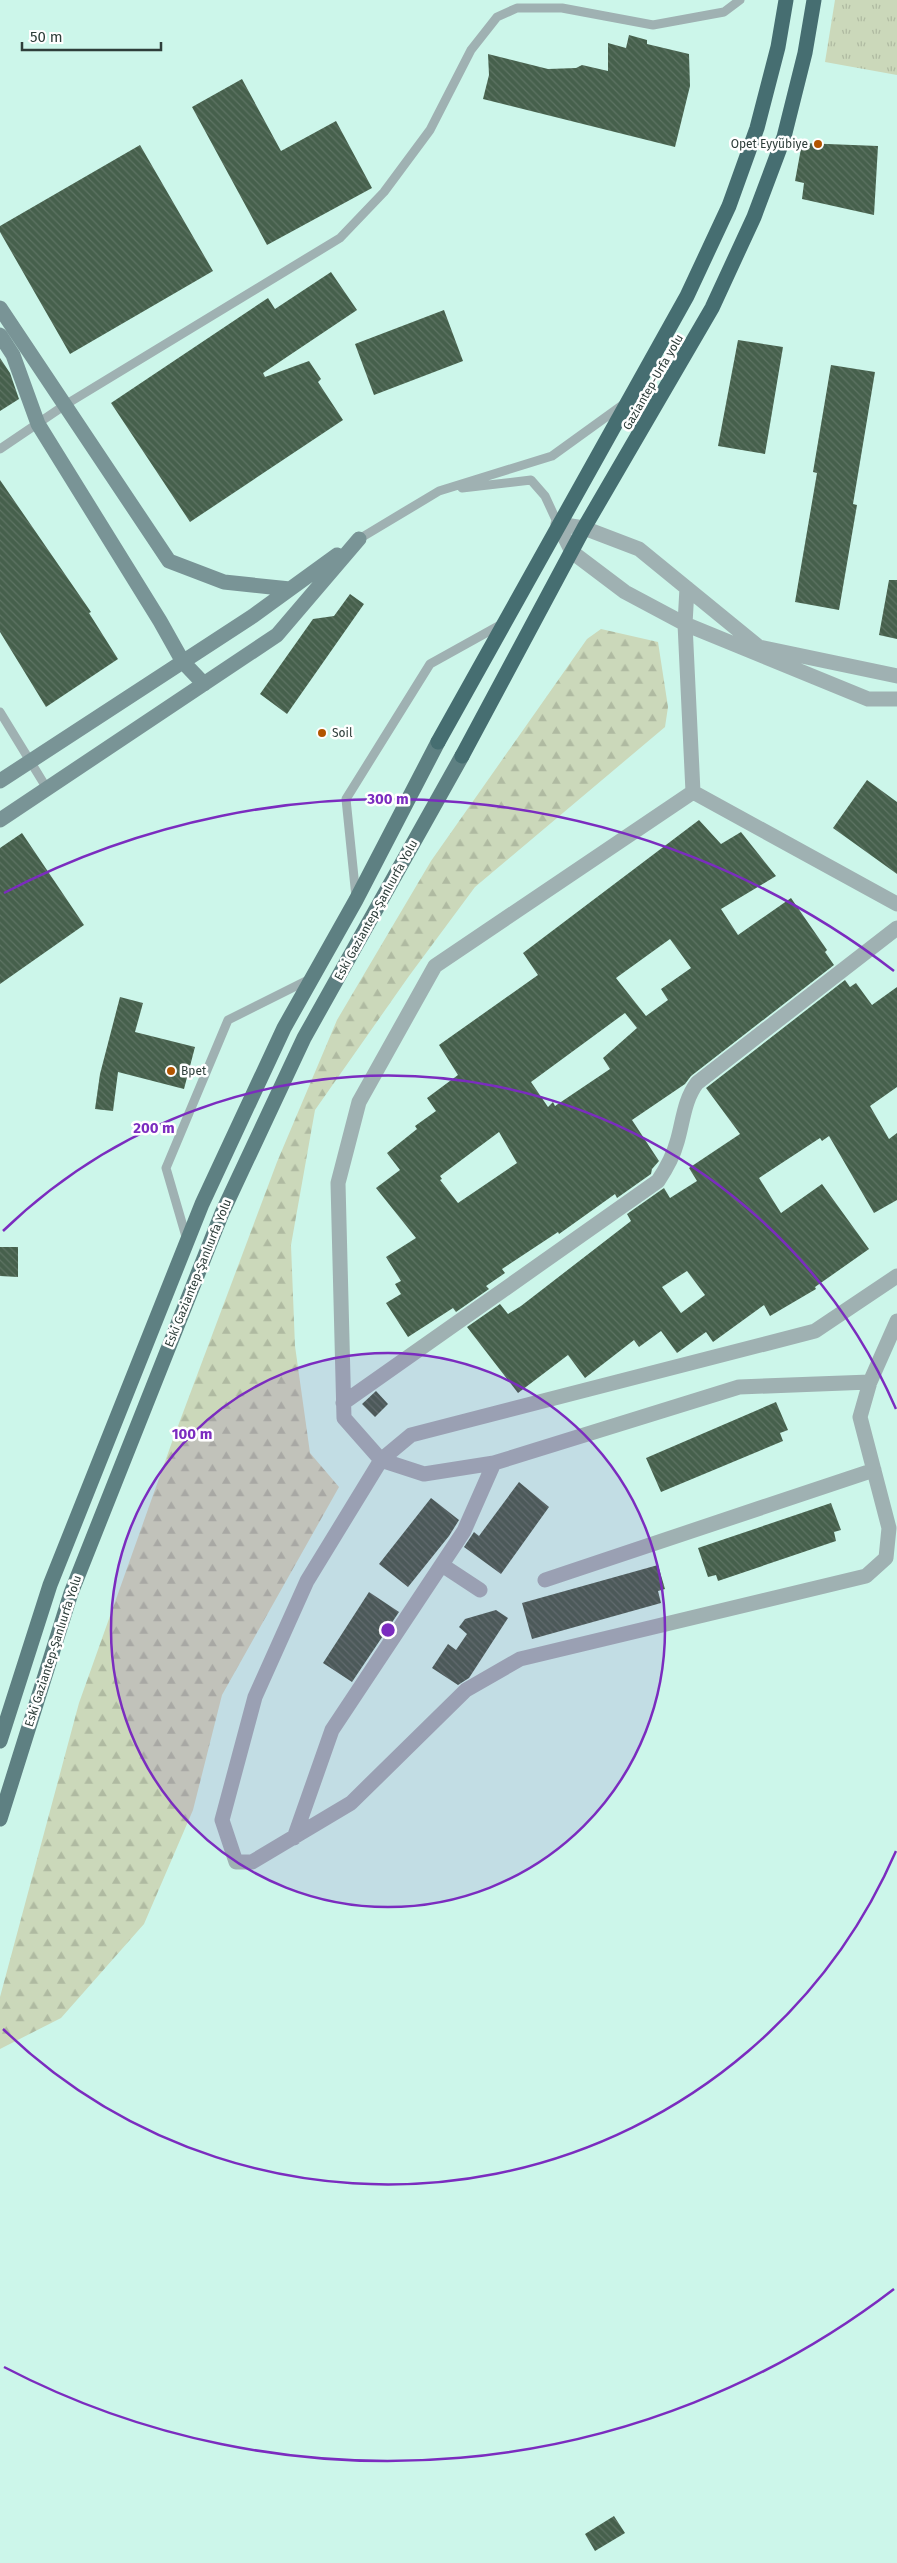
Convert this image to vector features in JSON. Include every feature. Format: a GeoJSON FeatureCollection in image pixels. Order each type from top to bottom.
{"type":"FeatureCollection","features":[{"type":"Feature","properties":{"kind":"highway","name":"Gaziantep-Urfa yolu"},"geometry":{"type":"LineString","coordinates":[[438,742],[626,402],[687,296],[729,206],[757,128],[778,47],[786,0]]}},
{"type":"Feature","properties":{"kind":"highway","name":"Gaziantep-Urfa yolu"},"geometry":{"type":"LineString","coordinates":[[462,756],[584,528],[712,308],[754,217],[784,137],[805,53],[814,0]]}},
{"type":"Feature","properties":{"kind":"main road","name":"Eski Gaziantep-Şanlıurfa Yolu"},"geometry":{"type":"LineString","coordinates":[[0,1741],[50,1585],[202,1204],[284,1028],[356,900],[438,742]]}},
{"type":"Feature","properties":{"kind":"main road","name":"Eski Gaziantep-Şanlıurfa Yolu"},"geometry":{"type":"LineString","coordinates":[[0,1819],[71,1593],[222,1213],[304,1038],[462,756]]}},
{"type":"Feature","properties":{"kind":"street"},"geometry":{"type":"LineString","coordinates":[[0,308],[169,561],[224,582],[290,589]]}},
{"type":"Feature","properties":{"kind":"street"},"geometry":{"type":"LineString","coordinates":[[0,334],[13,355],[38,424],[160,621],[183,662],[204,684]]}},
{"type":"Feature","properties":{"kind":"street"},"geometry":{"type":"LineString","coordinates":[[558,524],[584,528],[639,549],[759,647],[897,676]]}},
{"type":"Feature","properties":{"kind":"street"},"geometry":{"type":"LineString","coordinates":[[558,524],[572,552],[625,592],[684,624],[868,698],[897,699]]}},
{"type":"Feature","properties":{"kind":"street"},"geometry":{"type":"LineString","coordinates":[[0,781],[183,662],[359,539]]}},
{"type":"Feature","properties":{"kind":"street"},"geometry":{"type":"LineString","coordinates":[[0,820],[46,787],[277,635],[359,539]]}},
{"type":"Feature","properties":{"kind":"street"},"geometry":{"type":"LineString","coordinates":[[687,588],[684,624],[693,792]]}},
{"type":"Feature","properties":{"kind":"street"},"geometry":{"type":"LineString","coordinates":[[693,792],[897,904]]}},
{"type":"Feature","properties":{"kind":"street"},"geometry":{"type":"LineString","coordinates":[[693,792],[435,966],[359,1102],[338,1182],[344,1418],[381,1460],[424,1474],[494,1463],[739,1387],[870,1382]]}},
{"type":"Feature","properties":{"kind":"street"},"geometry":{"type":"LineString","coordinates":[[343,1403],[658,1181],[669,1165],[677,1144],[689,1094],[697,1083],[897,928]]}},
{"type":"Feature","properties":{"kind":"street"},"geometry":{"type":"LineString","coordinates":[[897,1276],[815,1330],[411,1435],[381,1460],[306,1581],[259,1688],[222,1820],[236,1862],[252,1862],[351,1803],[466,1690],[520,1659],[866,1576],[886,1558],[889,1528],[860,1417],[870,1382],[897,1322]]}},
{"type":"Feature","properties":{"kind":"street"},"geometry":{"type":"LineString","coordinates":[[294,1838],[332,1730],[464,1531],[494,1463]]}},
{"type":"Feature","properties":{"kind":"street"},"geometry":{"type":"LineString","coordinates":[[545,1580],[874,1470]]}},
{"type":"Feature","properties":{"kind":"street"},"geometry":{"type":"LineString","coordinates":[[442,1565],[480,1590]]}},
{"type":"Feature","properties":{"kind":"lane"},"geometry":{"type":"LineString","coordinates":[[0,449],[65,404],[340,238],[384,192],[430,130],[471,50],[497,17],[517,8],[562,8],[653,25],[724,12],[740,0]]}},
{"type":"Feature","properties":{"kind":"lane"},"geometry":{"type":"LineString","coordinates":[[359,539],[439,491],[552,456],[626,402]]}},
{"type":"Feature","properties":{"kind":"lane"},"geometry":{"type":"LineString","coordinates":[[439,491],[531,480],[545,496],[558,524]]}},
{"type":"Feature","properties":{"kind":"lane"},"geometry":{"type":"LineString","coordinates":[[356,900],[346,799],[430,664],[504,622]]}},
{"type":"Feature","properties":{"kind":"lane"},"geometry":{"type":"LineString","coordinates":[[0,712],[46,787]]}},
{"type":"Feature","properties":{"kind":"lane"},"geometry":{"type":"LineString","coordinates":[[187,1241],[166,1168],[228,1020],[312,978]]}},
{"type":"Feature","properties":{"kind":"green space"},"geometry":{"type":"Polygon","coordinates":[[[835,0],[897,0],[897,75],[825,62],[835,0]]]}},
{"type":"Feature","properties":{"kind":"green space"},"geometry":{"type":"Polygon","coordinates":[[[601,629],[658,642],[668,707],[665,727],[475,887],[409,976],[315,1110],[291,1245],[295,1346],[310,1453],[339,1487],[222,1695],[193,1810],[144,1924],[61,2018],[0,2049],[0,1997],[79,1703],[172,1442],[277,1162],[337,1020],[431,861],[587,639],[601,629]]]}},
{"type":"Feature","properties":{"kind":"building"},"geometry":{"type":"Polygon","coordinates":[[[629,35],[647,40],[647,44],[689,54],[690,86],[675,147],[483,99],[489,75],[488,54],[548,69],[576,68],[582,65],[608,71],[608,43],[626,48],[629,35]]]}},
{"type":"Feature","properties":{"kind":"building"},"geometry":{"type":"Polygon","coordinates":[[[242,79],[281,151],[336,121],[372,188],[267,245],[192,107],[242,79]]]}},
{"type":"Feature","properties":{"kind":"building"},"geometry":{"type":"Polygon","coordinates":[[[802,143],[878,146],[874,215],[802,199],[804,183],[795,181],[802,143]]]}},
{"type":"Feature","properties":{"kind":"building"},"geometry":{"type":"Polygon","coordinates":[[[140,145],[213,271],[70,354],[0,232],[0,226],[140,145]]]}},
{"type":"Feature","properties":{"kind":"building"},"geometry":{"type":"Polygon","coordinates":[[[331,272],[357,310],[263,373],[265,377],[309,361],[321,379],[318,382],[343,420],[190,522],[111,403],[268,298],[275,309],[331,272]]]}},
{"type":"Feature","properties":{"kind":"building"},"geometry":{"type":"Polygon","coordinates":[[[444,310],[463,361],[374,395],[355,344],[444,310]]]}},
{"type":"Feature","properties":{"kind":"building"},"geometry":{"type":"Polygon","coordinates":[[[738,340],[783,347],[765,454],[718,446],[738,340]]]}},
{"type":"Feature","properties":{"kind":"building"},"geometry":{"type":"Polygon","coordinates":[[[0,358],[10,373],[19,399],[0,411],[0,358]]]}},
{"type":"Feature","properties":{"kind":"building"},"geometry":{"type":"Polygon","coordinates":[[[831,365],[875,372],[853,504],[857,505],[839,610],[795,602],[817,473],[813,472],[831,365]]]}},
{"type":"Feature","properties":{"kind":"building"},"geometry":{"type":"Polygon","coordinates":[[[0,480],[91,612],[89,613],[118,659],[46,707],[0,632],[0,480]]]}},
{"type":"Feature","properties":{"kind":"building"},"geometry":{"type":"Polygon","coordinates":[[[889,580],[897,580],[897,639],[879,635],[889,580]]]}},
{"type":"Feature","properties":{"kind":"building"},"geometry":{"type":"Polygon","coordinates":[[[350,594],[364,604],[287,714],[260,694],[313,619],[334,616],[350,594]]]}},
{"type":"Feature","properties":{"kind":"building"},"geometry":{"type":"Polygon","coordinates":[[[867,780],[897,802],[897,874],[833,828],[867,780]]]}},
{"type":"Feature","properties":{"kind":"building"},"geometry":{"type":"Polygon","coordinates":[[[699,820],[721,844],[741,832],[776,876],[721,909],[738,935],[791,898],[827,950],[825,952],[834,965],[691,1076],[685,1084],[632,1120],[659,1161],[652,1169],[651,1174],[617,1198],[615,1194],[559,1234],[558,1232],[502,1269],[505,1273],[486,1286],[489,1289],[456,1312],[453,1308],[408,1337],[386,1303],[401,1294],[395,1284],[401,1281],[386,1257],[416,1238],[376,1188],[400,1170],[387,1153],[417,1129],[415,1126],[436,1111],[427,1098],[458,1075],[439,1045],[538,975],[523,953],[699,820]],[[670,939],[616,978],[646,1016],[668,1000],[661,989],[691,968],[670,939]],[[625,1013],[531,1082],[548,1107],[553,1102],[555,1106],[610,1069],[603,1058],[637,1028],[625,1013]],[[499,1132],[440,1176],[442,1179],[440,1180],[458,1203],[517,1163],[499,1132]]]}},
{"type":"Feature","properties":{"kind":"building"},"geometry":{"type":"Polygon","coordinates":[[[22,833],[84,925],[0,984],[0,848],[22,833]]]}},
{"type":"Feature","properties":{"kind":"building"},"geometry":{"type":"Polygon","coordinates":[[[845,980],[850,987],[856,983],[872,1005],[897,987],[897,1087],[870,1106],[889,1139],[897,1133],[897,1200],[874,1213],[829,1136],[822,1141],[820,1138],[759,1178],[781,1213],[822,1184],[869,1249],[815,1287],[816,1289],[770,1316],[764,1305],[713,1342],[706,1332],[677,1353],[661,1331],[639,1347],[634,1340],[585,1378],[568,1355],[518,1393],[467,1327],[500,1304],[508,1314],[521,1306],[631,1221],[627,1214],[664,1188],[670,1198],[697,1181],[689,1168],[740,1134],[706,1088],[845,980]],[[687,1271],[662,1287],[681,1313],[705,1295],[687,1271]]]}},
{"type":"Feature","properties":{"kind":"building"},"geometry":{"type":"Polygon","coordinates":[[[120,997],[143,1003],[135,1032],[195,1047],[184,1089],[118,1072],[113,1111],[95,1109],[100,1074],[120,997]]]}},
{"type":"Feature","properties":{"kind":"building"},"geometry":{"type":"Polygon","coordinates":[[[0,1247],[18,1247],[18,1277],[0,1276],[0,1247]]]}},
{"type":"Feature","properties":{"kind":"building"},"geometry":{"type":"Polygon","coordinates":[[[376,1391],[388,1404],[375,1417],[362,1404],[376,1391]]]}},
{"type":"Feature","properties":{"kind":"building"},"geometry":{"type":"Polygon","coordinates":[[[776,1402],[788,1430],[780,1433],[783,1441],[661,1492],[646,1458],[776,1402]]]}},
{"type":"Feature","properties":{"kind":"building"},"geometry":{"type":"Polygon","coordinates":[[[519,1482],[549,1507],[501,1574],[464,1547],[474,1532],[479,1536],[519,1482]]]}},
{"type":"Feature","properties":{"kind":"building"},"geometry":{"type":"Polygon","coordinates":[[[431,1498],[459,1520],[449,1536],[408,1587],[379,1564],[431,1498]]]}},
{"type":"Feature","properties":{"kind":"building"},"geometry":{"type":"Polygon","coordinates":[[[831,1503],[841,1530],[834,1532],[836,1541],[718,1581],[716,1575],[708,1577],[698,1548],[831,1503]]]}},
{"type":"Feature","properties":{"kind":"building"},"geometry":{"type":"Polygon","coordinates":[[[658,1565],[665,1589],[658,1591],[661,1603],[532,1639],[522,1603],[658,1565]]]}},
{"type":"Feature","properties":{"kind":"building"},"geometry":{"type":"Polygon","coordinates":[[[369,1592],[399,1612],[352,1682],[323,1663],[369,1592]]]}},
{"type":"Feature","properties":{"kind":"building"},"geometry":{"type":"Polygon","coordinates":[[[496,1610],[508,1618],[469,1678],[458,1685],[432,1668],[448,1644],[456,1650],[467,1634],[459,1627],[465,1619],[496,1610]]]}},
{"type":"Feature","properties":{"kind":"building"},"geometry":{"type":"Polygon","coordinates":[[[614,2516],[625,2533],[595,2551],[585,2534],[614,2516]]]}},
{"type":"Feature","properties":{"kind":"place","name":"Opet Eyyübiye"},"geometry":{"type":"Point","coordinates":[818,144]}},
{"type":"Feature","properties":{"kind":"place","name":"Soil"},"geometry":{"type":"Point","coordinates":[322,733]}},
{"type":"Feature","properties":{"kind":"place","name":"Bpet"},"geometry":{"type":"Point","coordinates":[171,1071]}}]}
